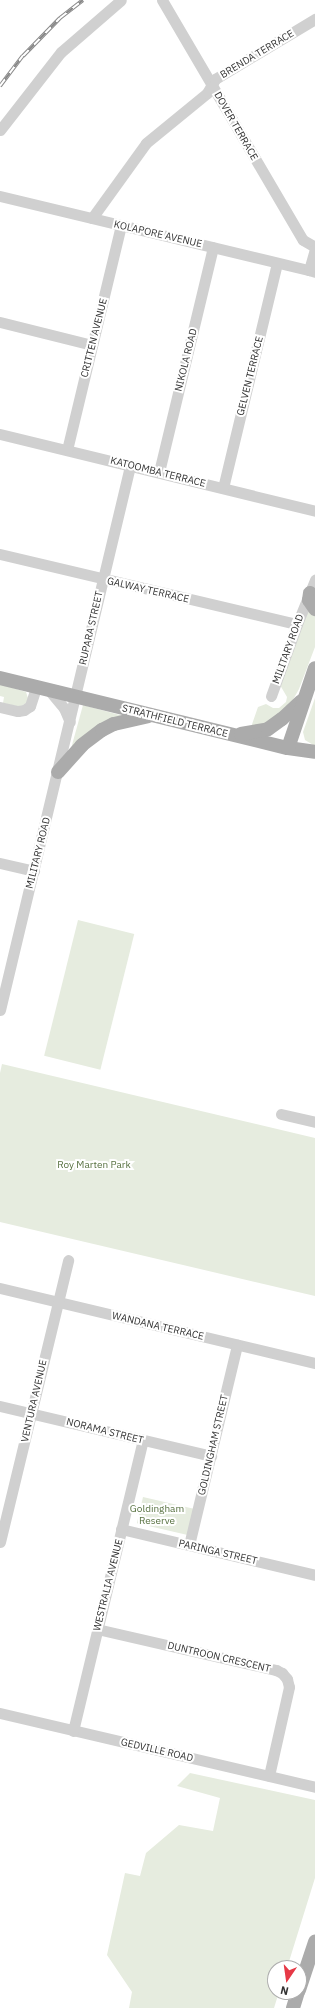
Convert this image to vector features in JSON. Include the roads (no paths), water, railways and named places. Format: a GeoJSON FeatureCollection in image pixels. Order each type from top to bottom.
{"type":"FeatureCollection","features":[{"type":"Feature","properties":{"kind":"main road"},"geometry":{"type":"LineString","coordinates":[[312,587],[309,600],[315,609]]}},
{"type":"Feature","properties":{"kind":"main road"},"geometry":{"type":"LineString","coordinates":[[288,748],[315,668]]}},
{"type":"Feature","properties":{"kind":"main road","name":"STRATHFIELD TERRACE"},"geometry":{"type":"LineString","coordinates":[[0,678],[288,748],[315,752]]}},
{"type":"Feature","properties":{"kind":"main road"},"geometry":{"type":"LineString","coordinates":[[234,735],[268,729],[282,719],[304,698]]}},
{"type":"Feature","properties":{"kind":"main road"},"geometry":{"type":"LineString","coordinates":[[58,772],[82,745],[102,730],[114,724],[153,715]]}},
{"type":"Feature","properties":{"kind":"main road"},"geometry":{"type":"LineString","coordinates":[[307,1966],[315,1942]]}},
{"type":"Feature","properties":{"kind":"street"},"geometry":{"type":"LineString","coordinates":[[0,130],[55,59],[121,0]]}},
{"type":"Feature","properties":{"kind":"street","name":"DOVER TERRACE"},"geometry":{"type":"LineString","coordinates":[[162,0],[303,240],[315,248],[312,271]]}},
{"type":"Feature","properties":{"kind":"street","name":"BRENDA TERRACE"},"geometry":{"type":"LineString","coordinates":[[92,218],[146,144],[207,93],[215,79],[315,19]]}},
{"type":"Feature","properties":{"kind":"street","name":"KOLAPORE AVENUE"},"geometry":{"type":"LineString","coordinates":[[0,196],[312,271]]}},
{"type":"Feature","properties":{"kind":"street","name":"CRITTEN AVENUE"},"geometry":{"type":"LineString","coordinates":[[67,450],[121,226]]}},
{"type":"Feature","properties":{"kind":"street","name":"NIKOLA ROAD"},"geometry":{"type":"LineString","coordinates":[[158,472],[213,247]]}},
{"type":"Feature","properties":{"kind":"street","name":"GELVEN TERRACE"},"geometry":{"type":"LineString","coordinates":[[223,488],[277,263]]}},
{"type":"Feature","properties":{"kind":"street"},"geometry":{"type":"LineString","coordinates":[[0,322],[92,345]]}},
{"type":"Feature","properties":{"kind":"street","name":"KATOOMBA TERRACE"},"geometry":{"type":"LineString","coordinates":[[0,434],[315,511]]}},
{"type":"Feature","properties":{"kind":"street","name":"RUPARA STREET"},"geometry":{"type":"LineString","coordinates":[[76,696],[130,466]]}},
{"type":"Feature","properties":{"kind":"street","name":"GALWAY TERRACE"},"geometry":{"type":"LineString","coordinates":[[0,554],[296,624]]}},
{"type":"Feature","properties":{"kind":"street","name":"MILITARY ROAD"},"geometry":{"type":"LineString","coordinates":[[271,696],[296,624],[312,587]]}},
{"type":"Feature","properties":{"kind":"street"},"geometry":{"type":"LineString","coordinates":[[0,707],[18,711],[24,710],[30,706],[42,688],[64,708],[70,722]]}},
{"type":"Feature","properties":{"kind":"street","name":"MILITARY ROAD"},"geometry":{"type":"LineString","coordinates":[[0,1010],[76,696]]}},
{"type":"Feature","properties":{"kind":"street"},"geometry":{"type":"LineString","coordinates":[[0,863],[34,870]]}},
{"type":"Feature","properties":{"kind":"street"},"geometry":{"type":"LineString","coordinates":[[281,1114],[315,1122]]}},
{"type":"Feature","properties":{"kind":"street","name":"VENTURA AVENUE"},"geometry":{"type":"LineString","coordinates":[[0,1542],[68,1260]]}},
{"type":"Feature","properties":{"kind":"street","name":"WANDANA TERRACE"},"geometry":{"type":"LineString","coordinates":[[0,1288],[315,1363]]}},
{"type":"Feature","properties":{"kind":"street","name":"GOLDINGHAM STREET"},"geometry":{"type":"LineString","coordinates":[[190,1545],[238,1345]]}},
{"type":"Feature","properties":{"kind":"street","name":"NORAMA STREET"},"geometry":{"type":"LineString","coordinates":[[0,1406],[211,1456]]}},
{"type":"Feature","properties":{"kind":"street","name":"WESTRALIA AVENUE"},"geometry":{"type":"LineString","coordinates":[[73,1731],[143,1440]]}},
{"type":"Feature","properties":{"kind":"street","name":"PARINGA STREET"},"geometry":{"type":"LineString","coordinates":[[121,1529],[315,1575]]}},
{"type":"Feature","properties":{"kind":"street","name":"DUNTROON CRESCENT"},"geometry":{"type":"LineString","coordinates":[[97,1629],[276,1670],[282,1673],[287,1679],[289,1687],[269,1776]]}},
{"type":"Feature","properties":{"kind":"street","name":"GEDVILLE ROAD"},"geometry":{"type":"LineString","coordinates":[[0,1714],[315,1787]]}},
{"type":"Feature","properties":{"kind":"railway"},"geometry":{"type":"LineString","coordinates":[[0,86],[23,56],[60,18],[83,0]]}},
{"type":"Feature","properties":{"kind":"park label","name":"Roy Marten Park"},"geometry":{"type":"Point","coordinates":[94,1165]}},
{"type":"Feature","properties":{"kind":"park label","name":"Goldingham Reserve"},"geometry":{"type":"Point","coordinates":[157,1514]}}]}
